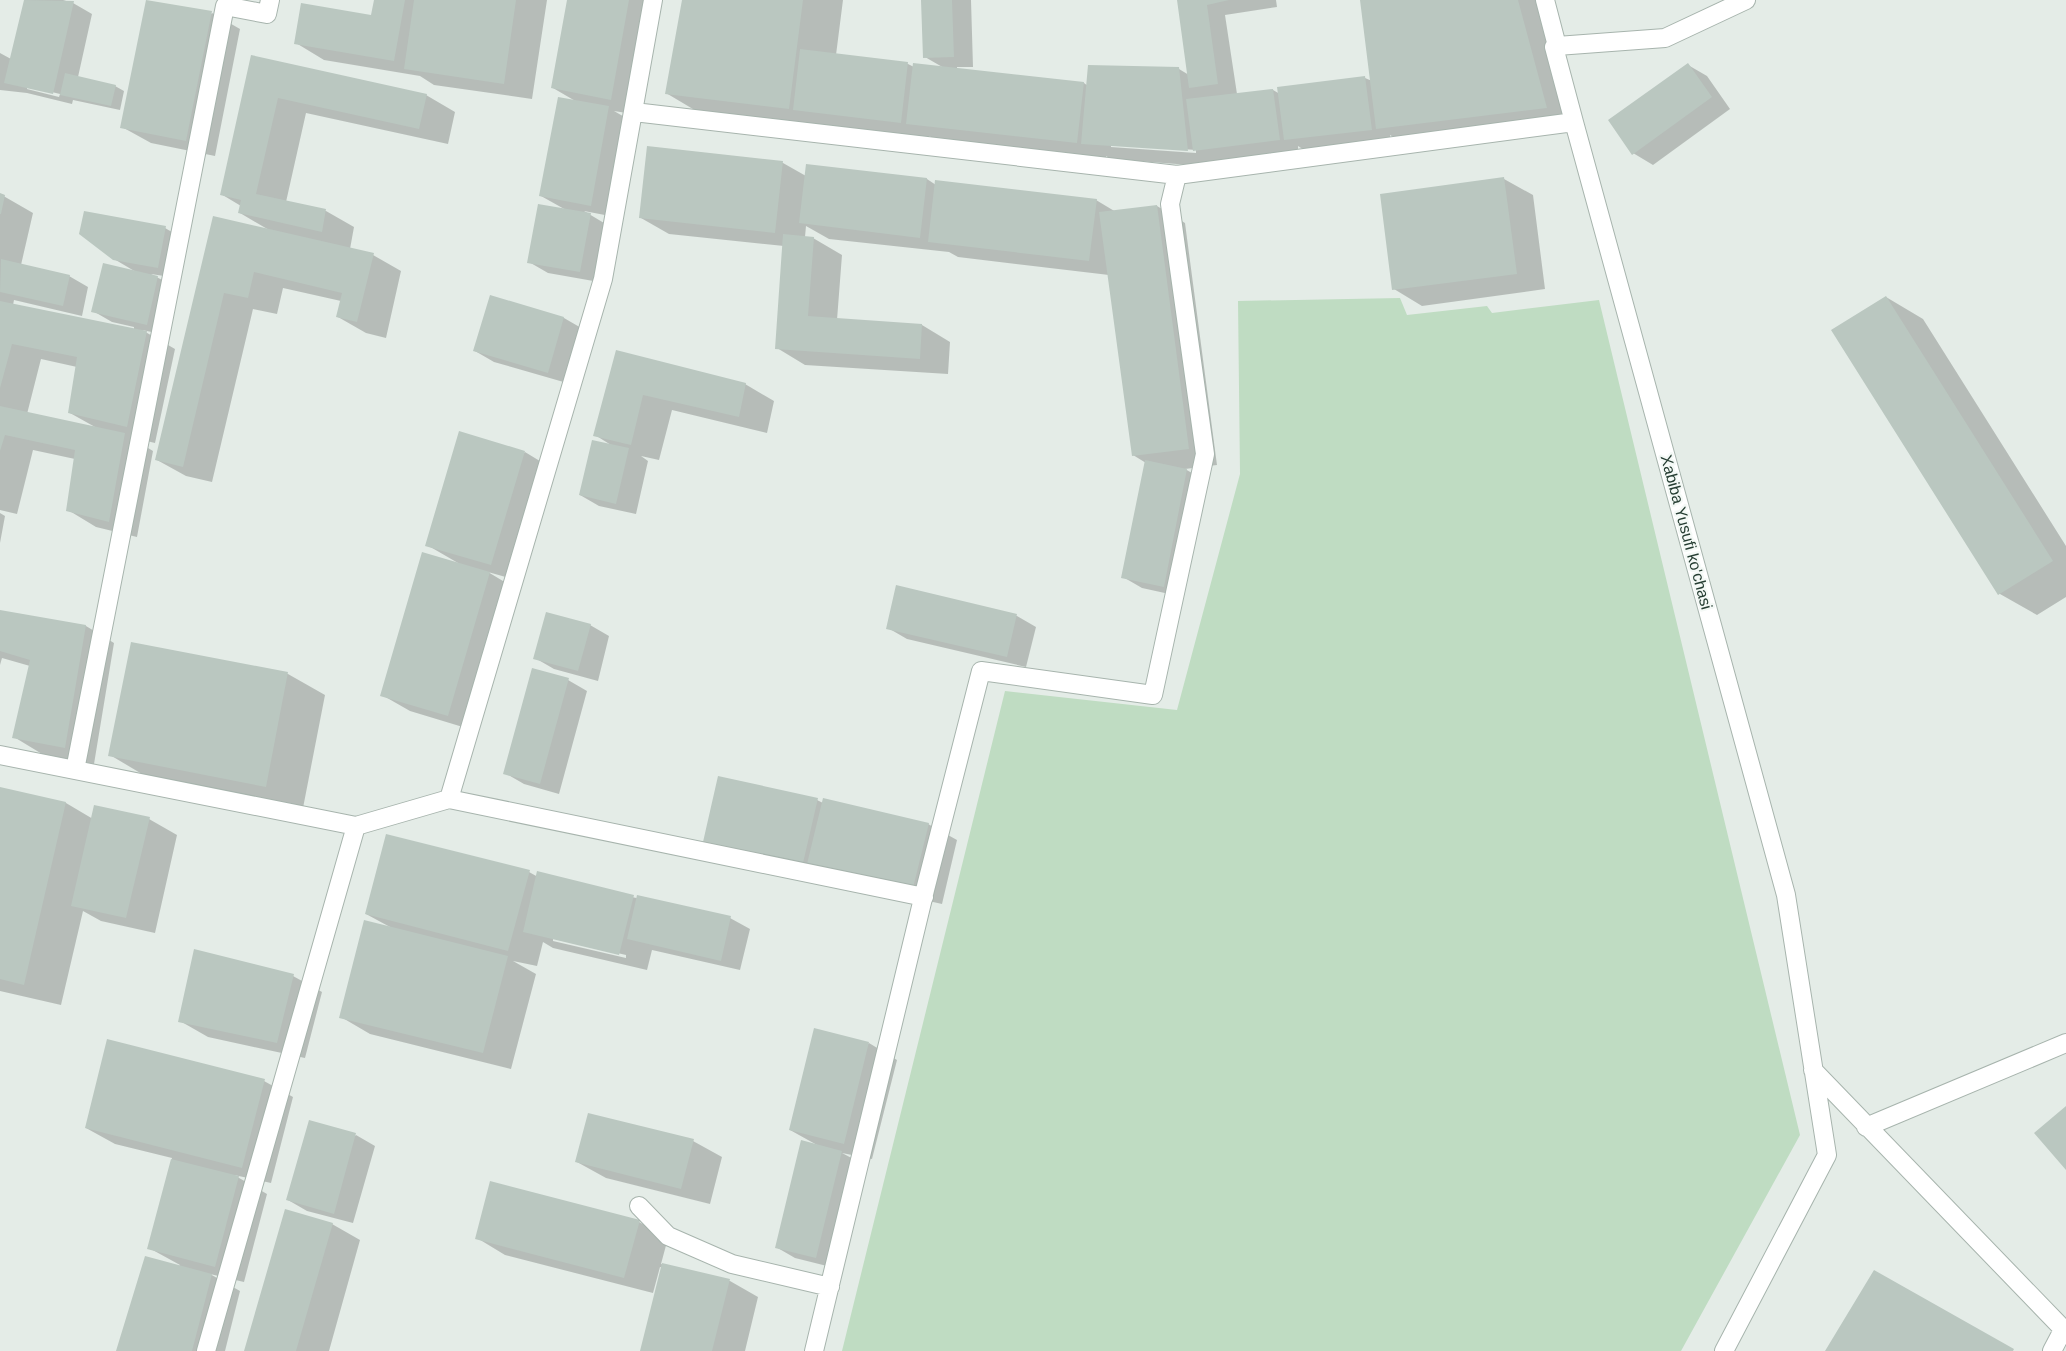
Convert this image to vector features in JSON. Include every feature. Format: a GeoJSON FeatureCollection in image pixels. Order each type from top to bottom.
{"type":"FeatureCollection","features":[{"type":"Feature","properties":{"kind":"street"},"geometry":{"type":"LineString","coordinates":[[75,770],[225,6],[267,14],[270,0]]}},
{"type":"Feature","properties":{"kind":"street"},"geometry":{"type":"LineString","coordinates":[[449,799],[603,279],[653,0]]}},
{"type":"Feature","properties":{"kind":"street","name":"Xabiba Yusufi ko'chasi"},"geometry":{"type":"LineString","coordinates":[[1545,0],[1557,46],[1554,47],[1574,122],[1786,895],[1827,1155],[1724,1351]]}},
{"type":"Feature","properties":{"kind":"street"},"geometry":{"type":"LineString","coordinates":[[1557,46],[1665,38],[1746,0]]}},
{"type":"Feature","properties":{"kind":"street"},"geometry":{"type":"LineString","coordinates":[[634,112],[1177,175],[1574,122]]}},
{"type":"Feature","properties":{"kind":"street"},"geometry":{"type":"LineString","coordinates":[[814,1351],[981,671],[1153,694],[1205,454],[1170,204],[1177,175]]}},
{"type":"Feature","properties":{"kind":"street"},"geometry":{"type":"LineString","coordinates":[[0,755],[356,826],[449,799],[924,897]]}},
{"type":"Feature","properties":{"kind":"street"},"geometry":{"type":"LineString","coordinates":[[206,1351],[356,826]]}},
{"type":"Feature","properties":{"kind":"street"},"geometry":{"type":"LineString","coordinates":[[1866,1127],[2066,1043]]}},
{"type":"Feature","properties":{"kind":"street"},"geometry":{"type":"LineString","coordinates":[[1813,1070],[2065,1331],[2052,1351]]}},
{"type":"Feature","properties":{"kind":"street"},"geometry":{"type":"LineString","coordinates":[[639,1206],[668,1236],[732,1264],[830,1287]]}},
{"type":"Feature","properties":{"kind":"green space"},"geometry":{"type":"Polygon","coordinates":[[[1400,298],[1407,315],[1487,306],[1492,313],[1599,300],[1800,1135],[1681,1351],[842,1351],[1005,691],[1177,710],[1240,474],[1238,301],[1400,298]]]}},
{"type":"Feature","properties":{"kind":"building"},"geometry":{"type":"Polygon","coordinates":[[[24,0],[74,1],[53,94],[4,83],[24,0]]]}},
{"type":"Feature","properties":{"kind":"building"},"geometry":{"type":"Polygon","coordinates":[[[146,0],[212,11],[186,141],[120,128],[146,0]]]}},
{"type":"Feature","properties":{"kind":"building"},"geometry":{"type":"Polygon","coordinates":[[[374,0],[405,0],[394,61],[294,44],[301,3],[371,15],[374,0]]]}},
{"type":"Feature","properties":{"kind":"building"},"geometry":{"type":"Polygon","coordinates":[[[414,0],[516,0],[504,84],[404,69],[414,0]]]}},
{"type":"Feature","properties":{"kind":"building"},"geometry":{"type":"Polygon","coordinates":[[[567,0],[629,0],[611,100],[551,88],[567,0]]]}},
{"type":"Feature","properties":{"kind":"building"},"geometry":{"type":"Polygon","coordinates":[[[682,0],[803,0],[789,109],[665,94],[682,0]]]}},
{"type":"Feature","properties":{"kind":"building"},"geometry":{"type":"Polygon","coordinates":[[[921,0],[952,0],[954,57],[923,58],[921,0]]]}},
{"type":"Feature","properties":{"kind":"building"},"geometry":{"type":"Polygon","coordinates":[[[1177,0],[1229,0],[1207,5],[1218,84],[1189,88],[1177,0]]]}},
{"type":"Feature","properties":{"kind":"building"},"geometry":{"type":"Polygon","coordinates":[[[1360,0],[1518,0],[1547,108],[1376,129],[1360,0]]]}},
{"type":"Feature","properties":{"kind":"building"},"geometry":{"type":"Polygon","coordinates":[[[800,49],[908,62],[901,123],[793,110],[800,49]]]}},
{"type":"Feature","properties":{"kind":"building"},"geometry":{"type":"Polygon","coordinates":[[[251,55],[427,94],[419,129],[278,98],[256,194],[326,209],[322,232],[238,213],[241,200],[220,195],[251,55]]]}},
{"type":"Feature","properties":{"kind":"building"},"geometry":{"type":"Polygon","coordinates":[[[913,63],[1084,82],[1077,143],[906,124],[913,63]]]}},
{"type":"Feature","properties":{"kind":"building"},"geometry":{"type":"Polygon","coordinates":[[[1688,63],[1712,97],[1632,155],[1608,120],[1688,63]]]}},
{"type":"Feature","properties":{"kind":"building"},"geometry":{"type":"Polygon","coordinates":[[[1088,65],[1179,67],[1188,151],[1081,144],[1088,65]]]}},
{"type":"Feature","properties":{"kind":"building"},"geometry":{"type":"Polygon","coordinates":[[[65,73],[116,85],[111,106],[60,95],[65,73]]]}},
{"type":"Feature","properties":{"kind":"building"},"geometry":{"type":"Polygon","coordinates":[[[1365,76],[1372,130],[1284,140],[1277,87],[1365,76]]]}},
{"type":"Feature","properties":{"kind":"building"},"geometry":{"type":"Polygon","coordinates":[[[1273,89],[1280,140],[1193,151],[1186,99],[1273,89]]]}},
{"type":"Feature","properties":{"kind":"building"},"geometry":{"type":"Polygon","coordinates":[[[558,97],[609,106],[591,206],[539,196],[558,97]]]}},
{"type":"Feature","properties":{"kind":"building"},"geometry":{"type":"Polygon","coordinates":[[[647,146],[783,161],[775,233],[639,218],[647,146]]]}},
{"type":"Feature","properties":{"kind":"building"},"geometry":{"type":"Polygon","coordinates":[[[806,164],[927,178],[920,238],[799,223],[806,164]]]}},
{"type":"Feature","properties":{"kind":"building"},"geometry":{"type":"Polygon","coordinates":[[[1504,177],[1517,274],[1392,290],[1380,194],[1504,177]]]}},
{"type":"Feature","properties":{"kind":"building"},"geometry":{"type":"Polygon","coordinates":[[[935,180],[1097,199],[1089,261],[928,242],[935,180]]]}},
{"type":"Feature","properties":{"kind":"building"},"geometry":{"type":"Polygon","coordinates":[[[0,193],[5,195],[1,214],[0,214],[0,193]]]}},
{"type":"Feature","properties":{"kind":"building"},"geometry":{"type":"Polygon","coordinates":[[[538,204],[591,213],[580,272],[527,263],[538,204]]]}},
{"type":"Feature","properties":{"kind":"building"},"geometry":{"type":"Polygon","coordinates":[[[1157,205],[1189,449],[1132,456],[1099,212],[1157,205]]]}},
{"type":"Feature","properties":{"kind":"building"},"geometry":{"type":"Polygon","coordinates":[[[84,211],[166,226],[158,268],[113,260],[79,234],[84,211]]]}},
{"type":"Feature","properties":{"kind":"building"},"geometry":{"type":"Polygon","coordinates":[[[213,216],[374,253],[357,322],[336,317],[342,293],[254,272],[248,298],[224,293],[183,467],[155,460],[213,216]]]}},
{"type":"Feature","properties":{"kind":"building"},"geometry":{"type":"Polygon","coordinates":[[[783,234],[814,237],[808,316],[922,324],[920,359],[775,349],[783,234]]]}},
{"type":"Feature","properties":{"kind":"building"},"geometry":{"type":"Polygon","coordinates":[[[1,259],[70,275],[63,306],[0,292],[1,259]]]}},
{"type":"Feature","properties":{"kind":"building"},"geometry":{"type":"Polygon","coordinates":[[[103,263],[158,276],[147,325],[91,312],[103,263]]]}},
{"type":"Feature","properties":{"kind":"building"},"geometry":{"type":"Polygon","coordinates":[[[490,295],[564,317],[548,373],[473,351],[490,295]]]}},
{"type":"Feature","properties":{"kind":"building"},"geometry":{"type":"Polygon","coordinates":[[[1886,296],[2053,561],[1998,595],[1831,330],[1886,296]]]}},
{"type":"Feature","properties":{"kind":"building"},"geometry":{"type":"Polygon","coordinates":[[[0,301],[147,331],[127,427],[68,413],[77,357],[12,344],[0,388],[0,301]]]}},
{"type":"Feature","properties":{"kind":"building"},"geometry":{"type":"Polygon","coordinates":[[[616,350],[746,383],[739,417],[643,395],[631,445],[593,436],[616,350]]]}},
{"type":"Feature","properties":{"kind":"building"},"geometry":{"type":"Polygon","coordinates":[[[0,406],[125,433],[109,522],[66,511],[75,450],[5,435],[0,451],[0,406]]]}},
{"type":"Feature","properties":{"kind":"building"},"geometry":{"type":"Polygon","coordinates":[[[459,431],[525,451],[491,565],[425,546],[459,431]]]}},
{"type":"Feature","properties":{"kind":"building"},"geometry":{"type":"Polygon","coordinates":[[[592,440],[629,448],[616,504],[579,495],[592,440]]]}},
{"type":"Feature","properties":{"kind":"building"},"geometry":{"type":"Polygon","coordinates":[[[1145,460],[1187,469],[1164,587],[1121,578],[1145,460]]]}},
{"type":"Feature","properties":{"kind":"building"},"geometry":{"type":"Polygon","coordinates":[[[422,552],[490,572],[448,716],[380,696],[422,552]]]}},
{"type":"Feature","properties":{"kind":"building"},"geometry":{"type":"Polygon","coordinates":[[[896,585],[1017,614],[1007,657],[886,629],[896,585]]]}},
{"type":"Feature","properties":{"kind":"building"},"geometry":{"type":"Polygon","coordinates":[[[0,610],[86,625],[65,748],[12,738],[30,660],[0,651],[0,610]]]}},
{"type":"Feature","properties":{"kind":"building"},"geometry":{"type":"Polygon","coordinates":[[[546,612],[591,624],[578,671],[533,659],[546,612]]]}},
{"type":"Feature","properties":{"kind":"building"},"geometry":{"type":"Polygon","coordinates":[[[131,642],[288,672],[266,787],[108,756],[131,642]]]}},
{"type":"Feature","properties":{"kind":"building"},"geometry":{"type":"Polygon","coordinates":[[[532,668],[569,678],[540,784],[503,774],[532,668]]]}},
{"type":"Feature","properties":{"kind":"building"},"geometry":{"type":"Polygon","coordinates":[[[718,776],[818,798],[803,863],[703,842],[718,776]]]}},
{"type":"Feature","properties":{"kind":"building"},"geometry":{"type":"Polygon","coordinates":[[[0,787],[66,802],[24,985],[0,979],[0,787]]]}},
{"type":"Feature","properties":{"kind":"building"},"geometry":{"type":"Polygon","coordinates":[[[823,798],[929,823],[913,888],[807,864],[823,798]]]}},
{"type":"Feature","properties":{"kind":"building"},"geometry":{"type":"Polygon","coordinates":[[[94,805],[150,817],[126,918],[71,906],[94,805]]]}},
{"type":"Feature","properties":{"kind":"building"},"geometry":{"type":"Polygon","coordinates":[[[386,834],[530,870],[508,951],[365,914],[386,834]]]}},
{"type":"Feature","properties":{"kind":"building"},"geometry":{"type":"Polygon","coordinates":[[[537,871],[634,895],[619,955],[523,932],[537,871]]]}},
{"type":"Feature","properties":{"kind":"building"},"geometry":{"type":"Polygon","coordinates":[[[637,895],[731,916],[721,961],[627,939],[637,895]]]}},
{"type":"Feature","properties":{"kind":"building"},"geometry":{"type":"Polygon","coordinates":[[[364,920],[508,956],[483,1053],[339,1018],[364,920]]]}},
{"type":"Feature","properties":{"kind":"building"},"geometry":{"type":"Polygon","coordinates":[[[194,949],[294,974],[277,1043],[178,1022],[194,949]]]}},
{"type":"Feature","properties":{"kind":"building"},"geometry":{"type":"Polygon","coordinates":[[[814,1028],[869,1042],[844,1144],[789,1130],[814,1028]]]}},
{"type":"Feature","properties":{"kind":"building"},"geometry":{"type":"Polygon","coordinates":[[[107,1039],[265,1079],[242,1168],[85,1128],[107,1039]]]}},
{"type":"Feature","properties":{"kind":"building"},"geometry":{"type":"Polygon","coordinates":[[[2066,1106],[2066,1170],[2034,1133],[2066,1106]]]}},
{"type":"Feature","properties":{"kind":"building"},"geometry":{"type":"Polygon","coordinates":[[[588,1113],[694,1139],[681,1189],[575,1162],[588,1113]]]}},
{"type":"Feature","properties":{"kind":"building"},"geometry":{"type":"Polygon","coordinates":[[[309,1120],[356,1133],[334,1214],[286,1200],[309,1120]]]}},
{"type":"Feature","properties":{"kind":"building"},"geometry":{"type":"Polygon","coordinates":[[[801,1140],[842,1151],[816,1258],[775,1248],[801,1140]]]}},
{"type":"Feature","properties":{"kind":"building"},"geometry":{"type":"Polygon","coordinates":[[[171,1159],[239,1176],[215,1267],[147,1249],[171,1159]]]}},
{"type":"Feature","properties":{"kind":"building"},"geometry":{"type":"Polygon","coordinates":[[[490,1181],[640,1220],[624,1278],[475,1239],[490,1181]]]}},
{"type":"Feature","properties":{"kind":"building"},"geometry":{"type":"Polygon","coordinates":[[[285,1209],[333,1223],[296,1351],[244,1351],[285,1209]]]}},
{"type":"Feature","properties":{"kind":"building"},"geometry":{"type":"Polygon","coordinates":[[[145,1256],[212,1274],[192,1351],[116,1351],[145,1256]]]}},
{"type":"Feature","properties":{"kind":"building"},"geometry":{"type":"Polygon","coordinates":[[[662,1263],[730,1279],[712,1351],[640,1351],[662,1263]]]}},
{"type":"Feature","properties":{"kind":"building"},"geometry":{"type":"Polygon","coordinates":[[[1874,1270],[2014,1349],[2013,1351],[1825,1351],[1874,1270]]]}}]}
